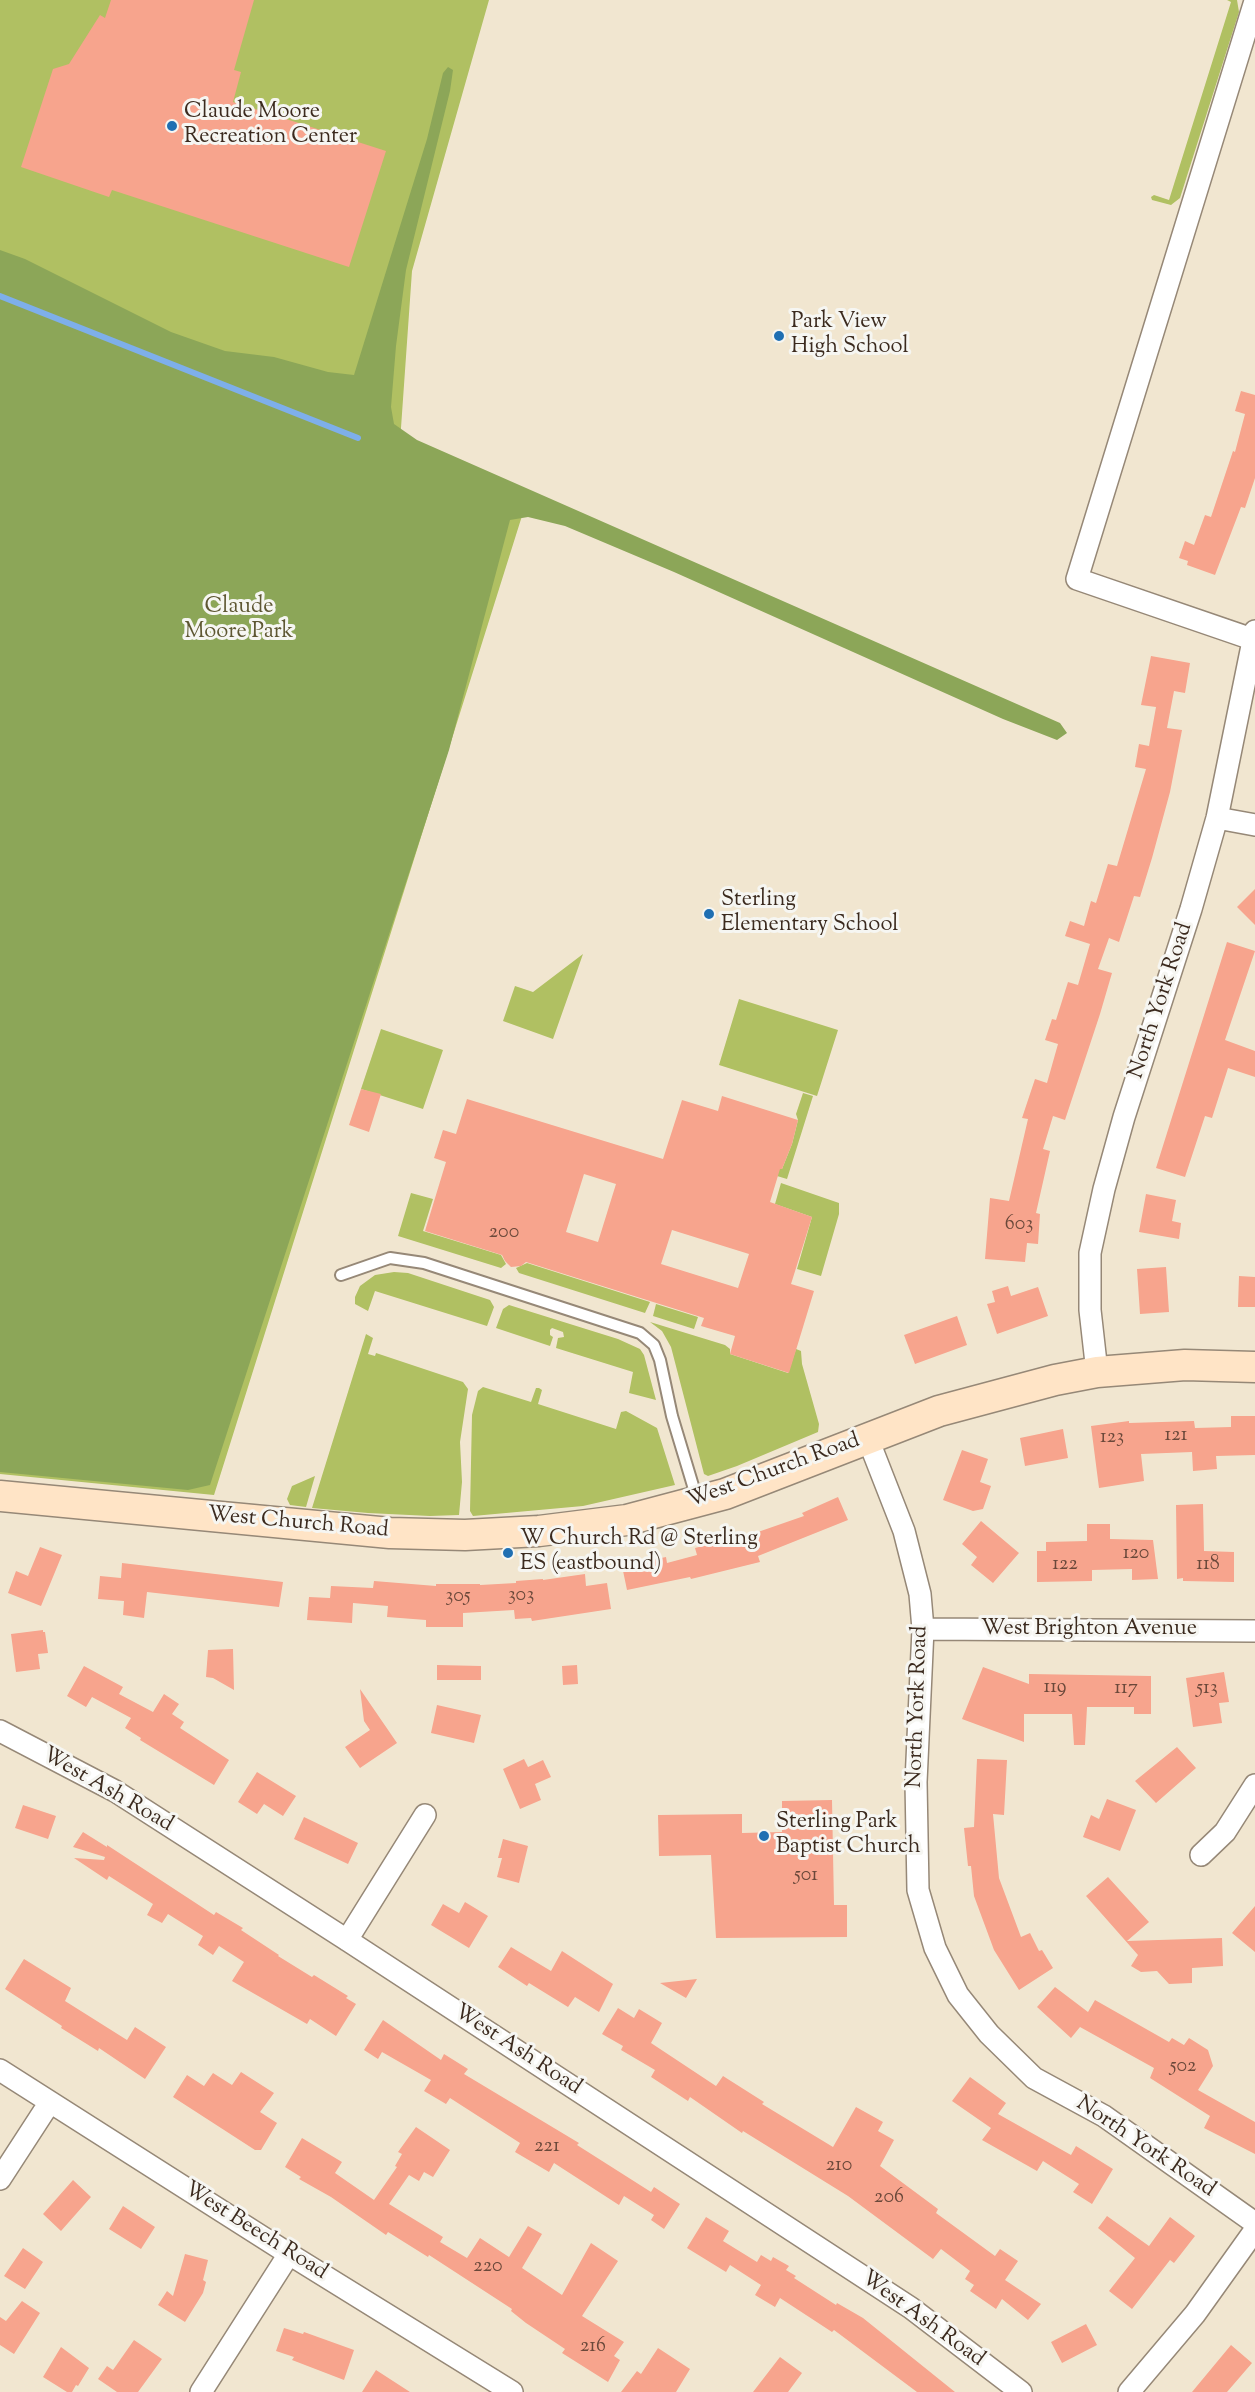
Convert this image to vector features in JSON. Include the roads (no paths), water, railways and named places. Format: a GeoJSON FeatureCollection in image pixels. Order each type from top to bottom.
{"type":"FeatureCollection","features":[{"type":"Feature","properties":{"kind":"main road","name":"West Church Road"},"geometry":{"type":"LineString","coordinates":[[0,1496],[390,1533],[465,1535],[539,1532],[627,1520],[725,1494],[939,1411],[1011,1390],[1098,1372],[1185,1365],[1255,1367]]}},
{"type":"Feature","properties":{"kind":"street"},"geometry":{"type":"LineString","coordinates":[[1254,635],[1077,579],[1255,1]]}},
{"type":"Feature","properties":{"kind":"street","name":"North York Road"},"geometry":{"type":"LineString","coordinates":[[1098,1372],[1090,1310],[1090,1253],[1104,1189],[1124,1117],[1218,818],[1254,635]]}},
{"type":"Feature","properties":{"kind":"street"},"geometry":{"type":"LineString","coordinates":[[1218,818],[1255,825]]}},
{"type":"Feature","properties":{"kind":"street","name":"North York Road"},"geometry":{"type":"LineString","coordinates":[[868,1438],[904,1532],[920,1594],[923,1629],[916,1782],[918,1890],[934,1948],[958,1995],[989,2034],[1034,2078],[1104,2116],[1255,2223]]}},
{"type":"Feature","properties":{"kind":"street","name":"West Brighton Avenue"},"geometry":{"type":"LineString","coordinates":[[923,1629],[1255,1632]]}},
{"type":"Feature","properties":{"kind":"street","name":"West Ash Road"},"geometry":{"type":"LineString","coordinates":[[0,1731],[114,1791],[347,1940],[911,2308],[1021,2392]]}},
{"type":"Feature","properties":{"kind":"street"},"geometry":{"type":"LineString","coordinates":[[1201,1855],[1225,1832],[1255,1785]]}},
{"type":"Feature","properties":{"kind":"street"},"geometry":{"type":"LineString","coordinates":[[347,1940],[426,1815]]}},
{"type":"Feature","properties":{"kind":"street","name":"West Beech Road"},"geometry":{"type":"LineString","coordinates":[[0,2070],[289,2254],[512,2392]]}},
{"type":"Feature","properties":{"kind":"street"},"geometry":{"type":"LineString","coordinates":[[0,2179],[50,2102]]}},
{"type":"Feature","properties":{"kind":"street"},"geometry":{"type":"LineString","coordinates":[[1130,2392],[1195,2314],[1255,2230]]}},
{"type":"Feature","properties":{"kind":"street"},"geometry":{"type":"LineString","coordinates":[[201,2392],[289,2254]]}},
{"type":"Feature","properties":{"kind":"lane"},"geometry":{"type":"LineString","coordinates":[[341,1275],[390,1258],[424,1263],[640,1333],[654,1345],[660,1360],[672,1416],[698,1502]]}},
{"type":"Feature","properties":{"kind":"waterway"},"geometry":{"type":"LineString","coordinates":[[0,296],[358,438]]}},
{"type":"Feature","properties":{"kind":"place","name":"Claude Moore Recreation Center"},"geometry":{"type":"Point","coordinates":[172,126]}},
{"type":"Feature","properties":{"kind":"place","name":"Park View High School"},"geometry":{"type":"Point","coordinates":[779,336]}},
{"type":"Feature","properties":{"kind":"place","name":"Sterling Elementary School"},"geometry":{"type":"Point","coordinates":[709,914]}},
{"type":"Feature","properties":{"kind":"place","name":"W Church Rd @ Sterling ES (eastbound)"},"geometry":{"type":"Point","coordinates":[508,1553]}},
{"type":"Feature","properties":{"kind":"place","name":"Sterling Park Baptist Church"},"geometry":{"type":"Point","coordinates":[764,1836]}},
{"type":"Feature","properties":{"kind":"park label","name":"Claude Moore Park"},"geometry":{"type":"Point","coordinates":[239,620]}}]}
